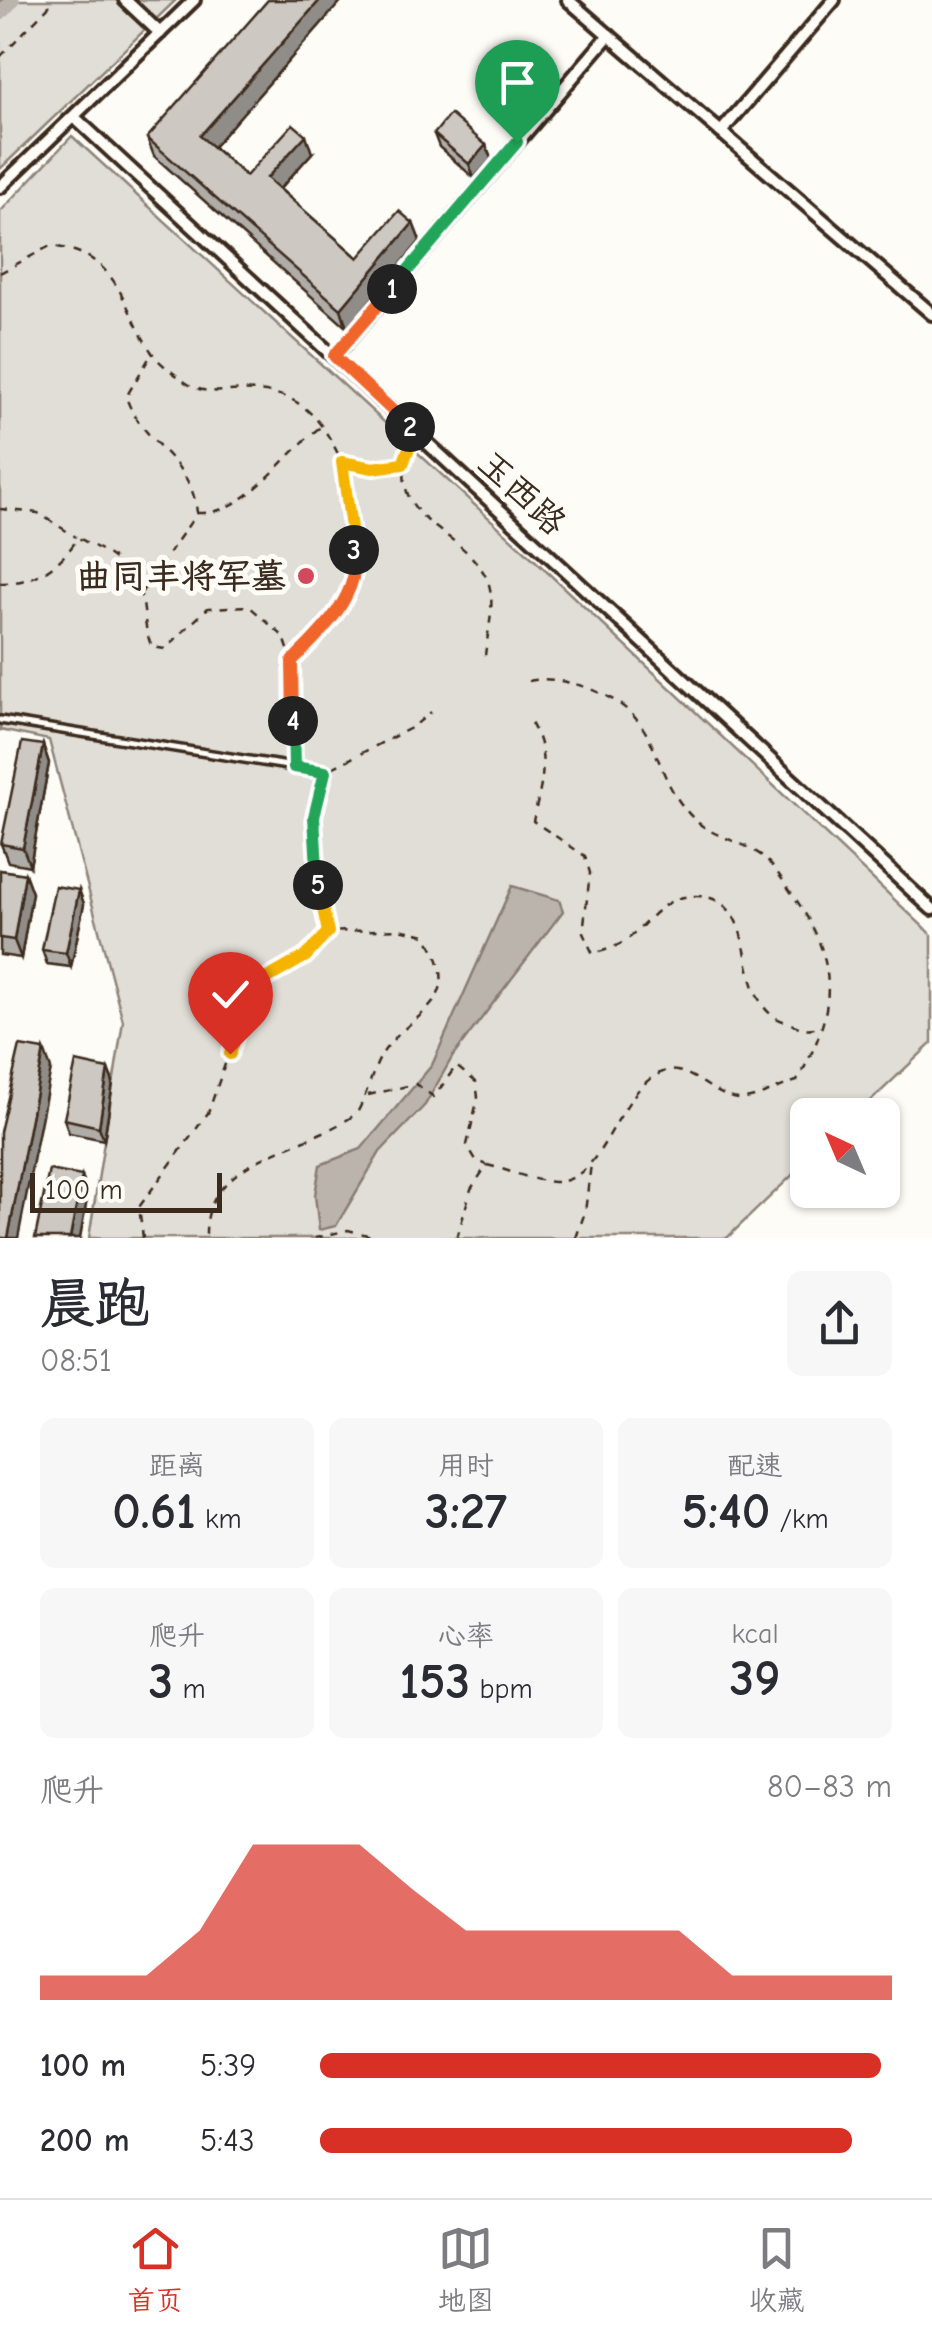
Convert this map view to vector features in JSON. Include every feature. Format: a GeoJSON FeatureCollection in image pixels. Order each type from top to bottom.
{"type":"FeatureCollection","features":[{"type":"Feature","properties":{"kind":"street"},"geometry":{"type":"LineString","coordinates":[[125,0],[160,33]]}},
{"type":"Feature","properties":{"kind":"street"},"geometry":{"type":"LineString","coordinates":[[0,187],[194,0]]}},
{"type":"Feature","properties":{"kind":"street"},"geometry":{"type":"LineString","coordinates":[[568,0],[932,314]]}},
{"type":"Feature","properties":{"kind":"street"},"geometry":{"type":"LineString","coordinates":[[720,132],[834,0]]}},
{"type":"Feature","properties":{"kind":"street"},"geometry":{"type":"LineString","coordinates":[[334,356],[609,35]]}},
{"type":"Feature","properties":{"kind":"street","name":"玉西路"},"geometry":{"type":"LineString","coordinates":[[74,117],[932,909]]}},
{"type":"Feature","properties":{"kind":"lane"},"geometry":{"type":"LineString","coordinates":[[0,720],[325,772]]}},
{"type":"Feature","properties":{"kind":"path"},"geometry":{"type":"LineString","coordinates":[[0,57],[55,0]]}},
{"type":"Feature","properties":{"kind":"path"},"geometry":{"type":"LineString","coordinates":[[0,272],[50,246],[92,258],[127,298],[152,354],[190,386],[211,392],[264,390],[306,407],[323,426],[342,462],[356,559],[353,582],[321,632],[292,661]]}},
{"type":"Feature","properties":{"kind":"path"},"geometry":{"type":"LineString","coordinates":[[141,593],[197,513],[196,498],[176,459],[146,436],[126,396],[152,354]]}},
{"type":"Feature","properties":{"kind":"path"},"geometry":{"type":"LineString","coordinates":[[197,513],[216,514],[234,506],[298,443],[323,426]]}},
{"type":"Feature","properties":{"kind":"path"},"geometry":{"type":"LineString","coordinates":[[415,432],[403,464],[407,495],[431,528],[472,558],[488,581],[491,610],[484,656]]}},
{"type":"Feature","properties":{"kind":"path"},"geometry":{"type":"LineString","coordinates":[[342,462],[373,468],[403,464]]}},
{"type":"Feature","properties":{"kind":"path"},"geometry":{"type":"LineString","coordinates":[[0,509],[38,513],[118,561],[141,593],[142,628],[152,646],[165,648],[208,608],[249,606],[284,638],[292,661],[294,767]]}},
{"type":"Feature","properties":{"kind":"path"},"geometry":{"type":"LineString","coordinates":[[0,584],[24,583],[64,560],[78,538]]}},
{"type":"Feature","properties":{"kind":"path"},"geometry":{"type":"LineString","coordinates":[[530,681],[541,678],[592,690],[609,696],[635,715],[696,822],[762,856],[782,880],[812,922],[830,976],[830,1001],[813,1054],[797,1082],[746,1100],[726,1098],[682,1070],[665,1071],[645,1082],[591,1163],[585,1212],[576,1238]]}},
{"type":"Feature","properties":{"kind":"path"},"geometry":{"type":"LineString","coordinates":[[328,932],[318,889],[314,817],[325,772],[413,726],[431,712]]}},
{"type":"Feature","properties":{"kind":"path"},"geometry":{"type":"LineString","coordinates":[[531,723],[541,740],[544,784],[533,822],[584,856],[590,873],[583,934],[592,954],[627,940],[660,908],[678,898],[704,897],[723,905],[736,920],[746,941],[759,1006],[770,1018],[804,1030],[820,1027]]}},
{"type":"Feature","properties":{"kind":"path"},"geometry":{"type":"LineString","coordinates":[[143,1238],[140,1208],[208,1113],[247,1001],[266,979],[306,956],[328,932],[400,929],[425,935],[436,953],[440,976],[428,1012],[381,1054],[367,1096],[350,1119],[287,1144],[243,1169],[210,1202],[206,1238]]}},
{"type":"Feature","properties":{"kind":"path"},"geometry":{"type":"LineString","coordinates":[[367,1096],[416,1084],[434,1097],[456,1066],[476,1082],[478,1097],[467,1145],[476,1160],[557,1182],[591,1163]]}},
{"type":"Feature","properties":{"kind":"path"},"geometry":{"type":"LineString","coordinates":[[457,1238],[471,1189],[488,1165]]}},
{"type":"Feature","properties":{"kind":"path"},"geometry":{"type":"LineString","coordinates":[[315,1238],[348,1230],[379,1238]]}},
{"type":"Feature","properties":{"kind":"shaded area"},"geometry":{"type":"Polygon","coordinates":[[[0,0],[176,0],[0,169],[0,0]]]}},
{"type":"Feature","properties":{"kind":"shaded area"},"geometry":{"type":"Polygon","coordinates":[[[72,136],[526,552],[932,935],[932,1043],[874,1098],[790,1098],[790,1177],[727,1238],[89,1238],[123,1021],[49,740],[0,730],[0,212],[72,136]]]}},
{"type":"Feature","properties":{"kind":"shaded area"},"geometry":{"type":"Polygon","coordinates":[[[512,886],[559,900],[563,911],[453,1056],[425,1105],[380,1152],[336,1226],[319,1230],[315,1195],[320,1165],[361,1149],[432,1065],[512,886]]]}},
{"type":"Feature","properties":{"kind":"building"},"geometry":{"type":"Polygon","coordinates":[[[268,0],[320,0],[200,136],[246,176],[293,124],[306,135],[267,178],[358,258],[399,211],[413,223],[341,309],[147,138],[268,0]]]}},
{"type":"Feature","properties":{"kind":"building"},"geometry":{"type":"Polygon","coordinates":[[[450,114],[486,145],[469,164],[434,134],[450,114]]]}},
{"type":"Feature","properties":{"kind":"building"},"geometry":{"type":"Polygon","coordinates":[[[22,742],[43,745],[23,848],[1,844],[22,742]]]}},
{"type":"Feature","properties":{"kind":"building"},"geometry":{"type":"Polygon","coordinates":[[[0,870],[25,874],[14,940],[0,938],[0,870]]]}},
{"type":"Feature","properties":{"kind":"building"},"geometry":{"type":"Polygon","coordinates":[[[55,886],[79,890],[66,953],[42,950],[55,886]]]}},
{"type":"Feature","properties":{"kind":"building"},"geometry":{"type":"Polygon","coordinates":[[[20,1046],[44,1050],[8,1238],[0,1238],[0,1132],[20,1046]]]}},
{"type":"Feature","properties":{"kind":"building"},"geometry":{"type":"Polygon","coordinates":[[[76,1062],[108,1069],[99,1127],[64,1119],[76,1062]]]}},
{"type":"Feature","properties":{"kind":"building"},"geometry":{"type":"Polygon","coordinates":[[[49,1170],[82,1176],[70,1238],[35,1238],[49,1170]]]}},
{"type":"Feature","properties":{"kind":"waterway"},"geometry":{"type":"LineString","coordinates":[[0,14],[13,0]]}},
{"type":"Feature","properties":{"kind":"place","name":"曲同丰将军墓"},"geometry":{"type":"Point","coordinates":[306,576]}},
{"type":"Feature","properties":{"kind":"route"},"geometry":{"type":"LineString","coordinates":[[230,1054],[247,1001],[266,979],[306,956],[328,932],[318,889],[314,817],[325,772],[294,767],[292,661],[321,632],[353,582],[356,559],[342,462],[373,468],[403,464],[415,432],[334,356],[517,142]]}}]}
